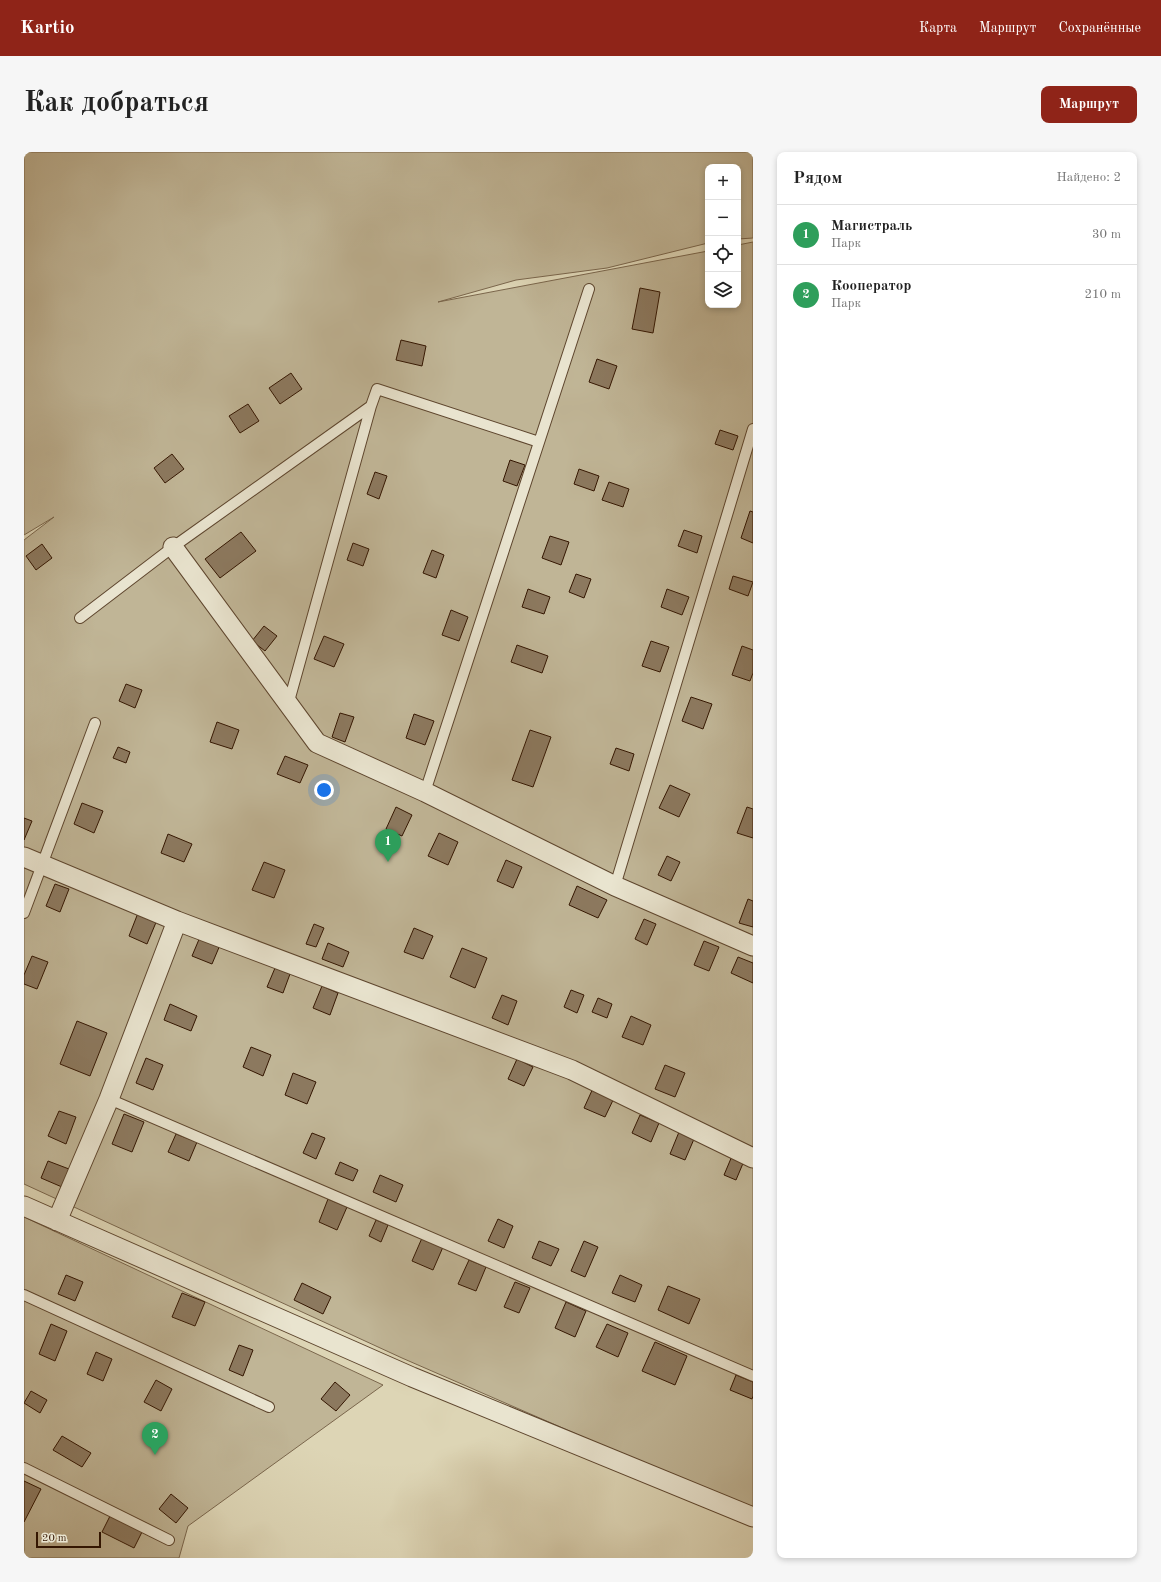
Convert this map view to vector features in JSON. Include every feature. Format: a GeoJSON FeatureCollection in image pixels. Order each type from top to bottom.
{"type":"FeatureCollection","features":[{"type":"Feature","properties":{"kind":"street"},"geometry":{"type":"LineString","coordinates":[[173,547],[317,743],[425,792],[615,886],[753,946]]}},
{"type":"Feature","properties":{"kind":"street"},"geometry":{"type":"LineString","coordinates":[[33,861],[178,921],[572,1070],[753,1158]]}},
{"type":"Feature","properties":{"kind":"street"},"geometry":{"type":"LineString","coordinates":[[57,1221],[110,1099],[178,921]]}},
{"type":"Feature","properties":{"kind":"street"},"geometry":{"type":"LineString","coordinates":[[24,1206],[412,1377],[753,1517]]}},
{"type":"Feature","properties":{"kind":"lane"},"geometry":{"type":"LineString","coordinates":[[425,792],[589,289]]}},
{"type":"Feature","properties":{"kind":"lane"},"geometry":{"type":"LineString","coordinates":[[288,705],[377,389],[539,442]]}},
{"type":"Feature","properties":{"kind":"lane"},"geometry":{"type":"LineString","coordinates":[[80,618],[173,547],[371,406]]}},
{"type":"Feature","properties":{"kind":"lane"},"geometry":{"type":"LineString","coordinates":[[615,886],[753,429]]}},
{"type":"Feature","properties":{"kind":"lane"},"geometry":{"type":"LineString","coordinates":[[24,912],[33,861],[95,723]]}},
{"type":"Feature","properties":{"kind":"lane"},"geometry":{"type":"LineString","coordinates":[[110,1099],[753,1376]]}},
{"type":"Feature","properties":{"kind":"lane"},"geometry":{"type":"LineString","coordinates":[[24,1295],[269,1407]]}},
{"type":"Feature","properties":{"kind":"lane"},"geometry":{"type":"LineString","coordinates":[[24,1468],[169,1540]]}},
{"type":"Feature","properties":{"kind":"shaded area"},"geometry":{"type":"Polygon","coordinates":[[[24,152],[753,152],[753,238],[741,239],[741,164],[705,164],[705,244],[607,268],[516,280],[438,302],[705,252],[705,308],[741,308],[741,244],[753,242],[753,1511],[402,1358],[24,1184],[24,540],[54,517],[24,535],[24,152]]]}},
{"type":"Feature","properties":{"kind":"shaded area"},"geometry":{"type":"Polygon","coordinates":[[[24,1217],[383,1385],[188,1526],[179,1558],[24,1558],[24,1217]]]}},
{"type":"Feature","properties":{"kind":"building"},"geometry":{"type":"Polygon","coordinates":[[[640,288],[660,292],[653,333],[632,329],[640,288]]]}},
{"type":"Feature","properties":{"kind":"building"},"geometry":{"type":"Polygon","coordinates":[[[401,340],[426,346],[422,366],[396,360],[401,340]]]}},
{"type":"Feature","properties":{"kind":"building"},"geometry":{"type":"Polygon","coordinates":[[[597,359],[617,366],[609,389],[589,382],[597,359]]]}},
{"type":"Feature","properties":{"kind":"building"},"geometry":{"type":"Polygon","coordinates":[[[291,373],[302,389],[280,404],[269,388],[291,373]]]}},
{"type":"Feature","properties":{"kind":"building"},"geometry":{"type":"Polygon","coordinates":[[[248,404],[259,421],[240,433],[229,416],[248,404]]]}},
{"type":"Feature","properties":{"kind":"building"},"geometry":{"type":"Polygon","coordinates":[[[720,430],[738,436],[733,450],[715,444],[720,430]]]}},
{"type":"Feature","properties":{"kind":"building"},"geometry":{"type":"Polygon","coordinates":[[[172,454],[184,469],[165,483],[154,468],[172,454]]]}},
{"type":"Feature","properties":{"kind":"building"},"geometry":{"type":"Polygon","coordinates":[[[510,460],[525,465],[517,486],[503,481],[510,460]]]}},
{"type":"Feature","properties":{"kind":"building"},"geometry":{"type":"Polygon","coordinates":[[[579,469],[599,476],[594,491],[574,484],[579,469]]]}},
{"type":"Feature","properties":{"kind":"building"},"geometry":{"type":"Polygon","coordinates":[[[375,472],[387,476],[379,499],[367,494],[375,472]]]}},
{"type":"Feature","properties":{"kind":"building"},"geometry":{"type":"Polygon","coordinates":[[[609,482],[629,489],[623,507],[602,500],[609,482]]]}},
{"type":"Feature","properties":{"kind":"building"},"geometry":{"type":"Polygon","coordinates":[[[750,511],[753,512],[753,543],[741,538],[750,511]]]}},
{"type":"Feature","properties":{"kind":"building"},"geometry":{"type":"Polygon","coordinates":[[[684,530],[702,536],[697,553],[678,546],[684,530]]]}},
{"type":"Feature","properties":{"kind":"building"},"geometry":{"type":"Polygon","coordinates":[[[241,532],[256,551],[220,578],[205,559],[241,532]]]}},
{"type":"Feature","properties":{"kind":"building"},"geometry":{"type":"Polygon","coordinates":[[[550,536],[569,542],[561,565],[542,558],[550,536]]]}},
{"type":"Feature","properties":{"kind":"building"},"geometry":{"type":"Polygon","coordinates":[[[353,543],[369,549],[363,566],[347,560],[353,543]]]}},
{"type":"Feature","properties":{"kind":"building"},"geometry":{"type":"Polygon","coordinates":[[[42,544],[52,558],[36,570],[26,556],[42,544]]]}},
{"type":"Feature","properties":{"kind":"building"},"geometry":{"type":"Polygon","coordinates":[[[432,550],[444,555],[436,578],[423,573],[432,550]]]}},
{"type":"Feature","properties":{"kind":"building"},"geometry":{"type":"Polygon","coordinates":[[[576,574],[591,579],[584,598],[569,592],[576,574]]]}},
{"type":"Feature","properties":{"kind":"building"},"geometry":{"type":"Polygon","coordinates":[[[733,576],[753,582],[748,596],[729,589],[733,576]]]}},
{"type":"Feature","properties":{"kind":"building"},"geometry":{"type":"Polygon","coordinates":[[[528,589],[550,597],[544,614],[522,607],[528,589]]]}},
{"type":"Feature","properties":{"kind":"building"},"geometry":{"type":"Polygon","coordinates":[[[667,589],[689,597],[682,615],[661,607],[667,589]]]}},
{"type":"Feature","properties":{"kind":"building"},"geometry":{"type":"Polygon","coordinates":[[[451,610],[468,617],[459,641],[442,635],[451,610]]]}},
{"type":"Feature","properties":{"kind":"building"},"geometry":{"type":"Polygon","coordinates":[[[264,626],[277,636],[265,651],[252,641],[264,626]]]}},
{"type":"Feature","properties":{"kind":"building"},"geometry":{"type":"Polygon","coordinates":[[[324,636],[344,644],[334,667],[314,659],[324,636]]]}},
{"type":"Feature","properties":{"kind":"building"},"geometry":{"type":"Polygon","coordinates":[[[651,641],[669,647],[660,672],[642,666],[651,641]]]}},
{"type":"Feature","properties":{"kind":"building"},"geometry":{"type":"Polygon","coordinates":[[[517,645],[548,656],[542,673],[511,662],[517,645]]]}},
{"type":"Feature","properties":{"kind":"building"},"geometry":{"type":"Polygon","coordinates":[[[742,646],[753,650],[753,673],[750,681],[732,675],[742,646]]]}},
{"type":"Feature","properties":{"kind":"building"},"geometry":{"type":"Polygon","coordinates":[[[126,684],[142,690],[135,708],[119,701],[126,684]]]}},
{"type":"Feature","properties":{"kind":"building"},"geometry":{"type":"Polygon","coordinates":[[[691,697],[712,704],[703,729],[682,721],[691,697]]]}},
{"type":"Feature","properties":{"kind":"building"},"geometry":{"type":"Polygon","coordinates":[[[340,713],[354,717],[345,742],[332,737],[340,713]]]}},
{"type":"Feature","properties":{"kind":"building"},"geometry":{"type":"Polygon","coordinates":[[[414,714],[434,721],[425,745],[406,738],[414,714]]]}},
{"type":"Feature","properties":{"kind":"building"},"geometry":{"type":"Polygon","coordinates":[[[217,722],[239,730],[232,749],[210,742],[217,722]]]}},
{"type":"Feature","properties":{"kind":"building"},"geometry":{"type":"Polygon","coordinates":[[[530,730],[551,737],[533,787],[512,780],[530,730]]]}},
{"type":"Feature","properties":{"kind":"building"},"geometry":{"type":"Polygon","coordinates":[[[118,747],[130,752],[126,763],[113,758],[118,747]]]}},
{"type":"Feature","properties":{"kind":"building"},"geometry":{"type":"Polygon","coordinates":[[[616,748],[634,754],[629,771],[610,764],[616,748]]]}},
{"type":"Feature","properties":{"kind":"building"},"geometry":{"type":"Polygon","coordinates":[[[285,756],[308,765],[300,783],[277,774],[285,756]]]}},
{"type":"Feature","properties":{"kind":"building"},"geometry":{"type":"Polygon","coordinates":[[[670,785],[690,794],[679,817],[659,808],[670,785]]]}},
{"type":"Feature","properties":{"kind":"building"},"geometry":{"type":"Polygon","coordinates":[[[82,803],[103,811],[94,833],[74,824],[82,803]]]}},
{"type":"Feature","properties":{"kind":"building"},"geometry":{"type":"Polygon","coordinates":[[[396,807],[412,815],[402,836],[386,829],[396,807]]]}},
{"type":"Feature","properties":{"kind":"building"},"geometry":{"type":"Polygon","coordinates":[[[747,807],[753,809],[753,838],[737,833],[747,807]]]}},
{"type":"Feature","properties":{"kind":"building"},"geometry":{"type":"Polygon","coordinates":[[[24,818],[32,821],[24,840],[24,818]]]}},
{"type":"Feature","properties":{"kind":"building"},"geometry":{"type":"Polygon","coordinates":[[[439,833],[458,842],[448,865],[428,856],[439,833]]]}},
{"type":"Feature","properties":{"kind":"building"},"geometry":{"type":"Polygon","coordinates":[[[168,834],[192,844],[184,862],[161,853],[168,834]]]}},
{"type":"Feature","properties":{"kind":"building"},"geometry":{"type":"Polygon","coordinates":[[[667,856],[680,862],[671,881],[658,875],[667,856]]]}},
{"type":"Feature","properties":{"kind":"building"},"geometry":{"type":"Polygon","coordinates":[[[506,860],[522,867],[513,888],[497,881],[506,860]]]}},
{"type":"Feature","properties":{"kind":"building"},"geometry":{"type":"Polygon","coordinates":[[[264,862],[285,870],[274,898],[252,890],[264,862]]]}},
{"type":"Feature","properties":{"kind":"building"},"geometry":{"type":"Polygon","coordinates":[[[55,884],[69,889],[60,912],[46,906],[55,884]]]}},
{"type":"Feature","properties":{"kind":"building"},"geometry":{"type":"Polygon","coordinates":[[[577,886],[607,900],[598,918],[569,905],[577,886]]]}},
{"type":"Feature","properties":{"kind":"building"},"geometry":{"type":"Polygon","coordinates":[[[748,899],[753,901],[753,927],[739,923],[748,899]]]}},
{"type":"Feature","properties":{"kind":"building"},"geometry":{"type":"Polygon","coordinates":[[[138,913],[157,920],[147,944],[129,936],[138,913]]]}},
{"type":"Feature","properties":{"kind":"building"},"geometry":{"type":"Polygon","coordinates":[[[644,919],[656,924],[647,945],[635,939],[644,919]]]}},
{"type":"Feature","properties":{"kind":"building"},"geometry":{"type":"Polygon","coordinates":[[[314,924],[324,928],[316,947],[306,944],[314,924]]]}},
{"type":"Feature","properties":{"kind":"building"},"geometry":{"type":"Polygon","coordinates":[[[414,928],[433,936],[423,959],[404,952],[414,928]]]}},
{"type":"Feature","properties":{"kind":"building"},"geometry":{"type":"Polygon","coordinates":[[[200,937],[220,945],[212,964],[192,956],[200,937]]]}},
{"type":"Feature","properties":{"kind":"building"},"geometry":{"type":"Polygon","coordinates":[[[704,941],[719,947],[709,971],[694,965],[704,941]]]}},
{"type":"Feature","properties":{"kind":"building"},"geometry":{"type":"Polygon","coordinates":[[[328,943],[349,952],[343,967],[322,959],[328,943]]]}},
{"type":"Feature","properties":{"kind":"building"},"geometry":{"type":"Polygon","coordinates":[[[462,948],[487,958],[475,988],[450,977],[462,948]]]}},
{"type":"Feature","properties":{"kind":"building"},"geometry":{"type":"Polygon","coordinates":[[[32,956],[48,962],[37,989],[24,984],[24,975],[32,956]]]}},
{"type":"Feature","properties":{"kind":"building"},"geometry":{"type":"Polygon","coordinates":[[[738,957],[753,963],[753,983],[731,973],[738,957]]]}},
{"type":"Feature","properties":{"kind":"building"},"geometry":{"type":"Polygon","coordinates":[[[275,968],[290,974],[283,993],[267,987],[275,968]]]}},
{"type":"Feature","properties":{"kind":"building"},"geometry":{"type":"Polygon","coordinates":[[[322,986],[338,993],[330,1015],[313,1008],[322,986]]]}},
{"type":"Feature","properties":{"kind":"building"},"geometry":{"type":"Polygon","coordinates":[[[571,990],[584,995],[577,1013],[564,1007],[571,990]]]}},
{"type":"Feature","properties":{"kind":"building"},"geometry":{"type":"Polygon","coordinates":[[[502,995],[517,1001],[508,1025],[492,1018],[502,995]]]}},
{"type":"Feature","properties":{"kind":"building"},"geometry":{"type":"Polygon","coordinates":[[[598,998],[612,1004],[607,1018],[592,1012],[598,998]]]}},
{"type":"Feature","properties":{"kind":"building"},"geometry":{"type":"Polygon","coordinates":[[[170,1004],[197,1016],[191,1031],[164,1020],[170,1004]]]}},
{"type":"Feature","properties":{"kind":"building"},"geometry":{"type":"Polygon","coordinates":[[[631,1016],[651,1025],[643,1045],[622,1037],[631,1016]]]}},
{"type":"Feature","properties":{"kind":"building"},"geometry":{"type":"Polygon","coordinates":[[[77,1021],[107,1033],[90,1076],[60,1064],[77,1021]]]}},
{"type":"Feature","properties":{"kind":"building"},"geometry":{"type":"Polygon","coordinates":[[[251,1047],[271,1055],[263,1076],[243,1067],[251,1047]]]}},
{"type":"Feature","properties":{"kind":"building"},"geometry":{"type":"Polygon","coordinates":[[[146,1058],[163,1065],[153,1090],[136,1083],[146,1058]]]}},
{"type":"Feature","properties":{"kind":"building"},"geometry":{"type":"Polygon","coordinates":[[[517,1059],[533,1067],[524,1086],[508,1079],[517,1059]]]}},
{"type":"Feature","properties":{"kind":"building"},"geometry":{"type":"Polygon","coordinates":[[[665,1065],[685,1073],[675,1097],[655,1089],[665,1065]]]}},
{"type":"Feature","properties":{"kind":"building"},"geometry":{"type":"Polygon","coordinates":[[[293,1073],[316,1082],[307,1104],[285,1095],[293,1073]]]}},
{"type":"Feature","properties":{"kind":"building"},"geometry":{"type":"Polygon","coordinates":[[[594,1086],[615,1096],[605,1117],[584,1108],[594,1086]]]}},
{"type":"Feature","properties":{"kind":"building"},"geometry":{"type":"Polygon","coordinates":[[[59,1111],[76,1117],[66,1144],[48,1136],[59,1111]]]}},
{"type":"Feature","properties":{"kind":"building"},"geometry":{"type":"Polygon","coordinates":[[[124,1114],[144,1122],[132,1152],[112,1144],[124,1114]]]}},
{"type":"Feature","properties":{"kind":"building"},"geometry":{"type":"Polygon","coordinates":[[[640,1115],[659,1123],[651,1142],[632,1133],[640,1115]]]}},
{"type":"Feature","properties":{"kind":"building"},"geometry":{"type":"Polygon","coordinates":[[[679,1132],[694,1139],[685,1160],[670,1154],[679,1132]]]}},
{"type":"Feature","properties":{"kind":"building"},"geometry":{"type":"Polygon","coordinates":[[[312,1133],[325,1138],[316,1159],[303,1153],[312,1133]]]}},
{"type":"Feature","properties":{"kind":"building"},"geometry":{"type":"Polygon","coordinates":[[[176,1134],[197,1142],[189,1161],[168,1152],[176,1134]]]}},
{"type":"Feature","properties":{"kind":"building"},"geometry":{"type":"Polygon","coordinates":[[[732,1156],[744,1161],[736,1180],[724,1175],[732,1156]]]}},
{"type":"Feature","properties":{"kind":"building"},"geometry":{"type":"Polygon","coordinates":[[[48,1161],[69,1169],[62,1187],[41,1178],[48,1161]]]}},
{"type":"Feature","properties":{"kind":"building"},"geometry":{"type":"Polygon","coordinates":[[[340,1162],[358,1170],[353,1181],[335,1174],[340,1162]]]}},
{"type":"Feature","properties":{"kind":"building"},"geometry":{"type":"Polygon","coordinates":[[[380,1175],[403,1185],[396,1202],[373,1192],[380,1175]]]}},
{"type":"Feature","properties":{"kind":"building"},"geometry":{"type":"Polygon","coordinates":[[[328,1199],[347,1207],[337,1230],[319,1222],[328,1199]]]}},
{"type":"Feature","properties":{"kind":"building"},"geometry":{"type":"Polygon","coordinates":[[[498,1219],[513,1226],[504,1248],[488,1241],[498,1219]]]}},
{"type":"Feature","properties":{"kind":"building"},"geometry":{"type":"Polygon","coordinates":[[[376,1220],[388,1225],[381,1242],[369,1236],[376,1220]]]}},
{"type":"Feature","properties":{"kind":"building"},"geometry":{"type":"Polygon","coordinates":[[[422,1238],[443,1247],[433,1270],[412,1261],[422,1238]]]}},
{"type":"Feature","properties":{"kind":"building"},"geometry":{"type":"Polygon","coordinates":[[[539,1241],[559,1249],[551,1266],[532,1258],[539,1241]]]}},
{"type":"Feature","properties":{"kind":"building"},"geometry":{"type":"Polygon","coordinates":[[[584,1241],[598,1247],[585,1277],[571,1271],[584,1241]]]}},
{"type":"Feature","properties":{"kind":"building"},"geometry":{"type":"Polygon","coordinates":[[[469,1260],[486,1267],[476,1291],[458,1284],[469,1260]]]}},
{"type":"Feature","properties":{"kind":"building"},"geometry":{"type":"Polygon","coordinates":[[[66,1275],[83,1282],[75,1301],[58,1294],[66,1275]]]}},
{"type":"Feature","properties":{"kind":"building"},"geometry":{"type":"Polygon","coordinates":[[[620,1275],[642,1285],[635,1302],[612,1293],[620,1275]]]}},
{"type":"Feature","properties":{"kind":"building"},"geometry":{"type":"Polygon","coordinates":[[[515,1282],[530,1288],[519,1313],[504,1307],[515,1282]]]}},
{"type":"Feature","properties":{"kind":"building"},"geometry":{"type":"Polygon","coordinates":[[[302,1283],[331,1297],[323,1314],[294,1300],[302,1283]]]}},
{"type":"Feature","properties":{"kind":"building"},"geometry":{"type":"Polygon","coordinates":[[[668,1286],[700,1299],[689,1324],[658,1310],[668,1286]]]}},
{"type":"Feature","properties":{"kind":"building"},"geometry":{"type":"Polygon","coordinates":[[[182,1293],[205,1302],[195,1326],[172,1317],[182,1293]]]}},
{"type":"Feature","properties":{"kind":"building"},"geometry":{"type":"Polygon","coordinates":[[[566,1302],[586,1311],[575,1337],[555,1328],[566,1302]]]}},
{"type":"Feature","properties":{"kind":"building"},"geometry":{"type":"Polygon","coordinates":[[[51,1324],[67,1331],[55,1361],[39,1354],[51,1324]]]}},
{"type":"Feature","properties":{"kind":"building"},"geometry":{"type":"Polygon","coordinates":[[[607,1324],[628,1333],[618,1357],[596,1347],[607,1324]]]}},
{"type":"Feature","properties":{"kind":"building"},"geometry":{"type":"Polygon","coordinates":[[[655,1342],[687,1356],[675,1385],[642,1371],[655,1342]]]}},
{"type":"Feature","properties":{"kind":"building"},"geometry":{"type":"Polygon","coordinates":[[[239,1345],[253,1350],[243,1376],[229,1370],[239,1345]]]}},
{"type":"Feature","properties":{"kind":"building"},"geometry":{"type":"Polygon","coordinates":[[[96,1352],[112,1359],[103,1381],[87,1374],[96,1352]]]}},
{"type":"Feature","properties":{"kind":"building"},"geometry":{"type":"Polygon","coordinates":[[[736,1375],[753,1382],[752,1399],[730,1390],[736,1375]]]}},
{"type":"Feature","properties":{"kind":"building"},"geometry":{"type":"Polygon","coordinates":[[[156,1380],[172,1389],[161,1411],[144,1402],[156,1380]]]}},
{"type":"Feature","properties":{"kind":"building"},"geometry":{"type":"Polygon","coordinates":[[[335,1382],[350,1395],[336,1411],[321,1399],[335,1382]]]}},
{"type":"Feature","properties":{"kind":"building"},"geometry":{"type":"Polygon","coordinates":[[[31,1391],[47,1400],[40,1413],[24,1403],[31,1391]]]}},
{"type":"Feature","properties":{"kind":"building"},"geometry":{"type":"Polygon","coordinates":[[[62,1436],[91,1453],[82,1467],[53,1450],[62,1436]]]}},
{"type":"Feature","properties":{"kind":"building"},"geometry":{"type":"Polygon","coordinates":[[[24,1481],[41,1489],[24,1522],[24,1481]]]}},
{"type":"Feature","properties":{"kind":"building"},"geometry":{"type":"Polygon","coordinates":[[[171,1494],[188,1508],[176,1523],[159,1509],[171,1494]]]}},
{"type":"Feature","properties":{"kind":"building"},"geometry":{"type":"Polygon","coordinates":[[[110,1516],[142,1532],[134,1548],[102,1532],[110,1516]]]}},
{"type":"Feature","properties":{"kind":"place","name":"Магистраль"},"geometry":{"type":"Point","coordinates":[388,862]}},
{"type":"Feature","properties":{"kind":"place","name":"Кооператор"},"geometry":{"type":"Point","coordinates":[155,1455]}}]}
